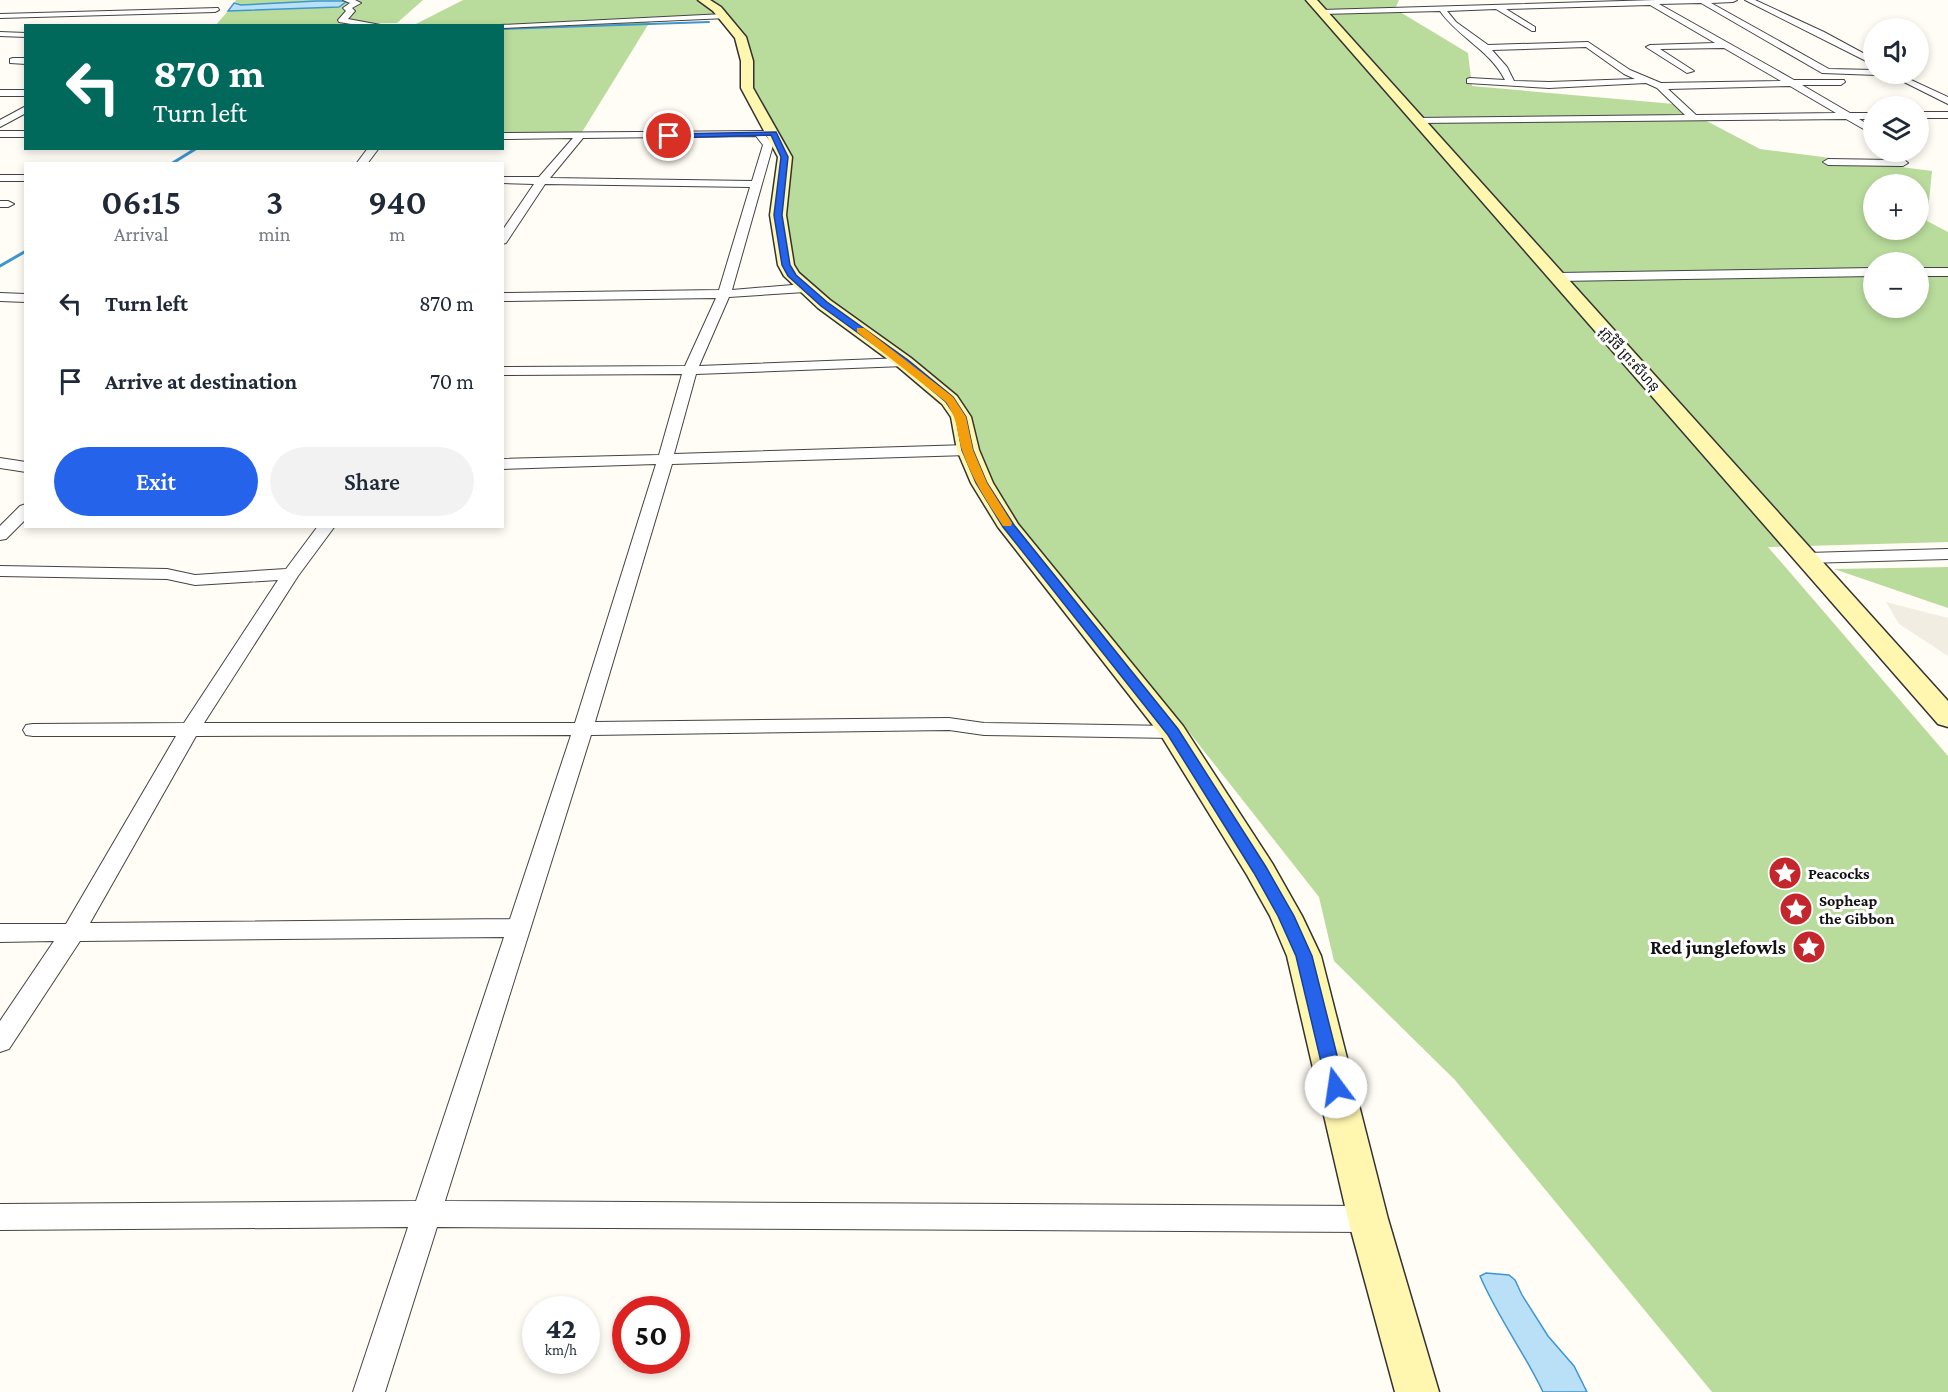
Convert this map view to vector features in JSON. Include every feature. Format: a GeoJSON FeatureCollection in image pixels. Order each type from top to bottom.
{"type":"FeatureCollection","features":[{"type":"Feature","properties":{"kind":"main road","name":"រុក្ខវិថី ព្រះសីហនុ"},"geometry":{"type":"LineString","coordinates":[[1317,6],[1948,718]]}},
{"type":"Feature","properties":{"kind":"main road"},"geometry":{"type":"LineString","coordinates":[[713,8],[745,47],[747,88],[767,134],[785,157],[765,189],[778,215],[786,265],[792,276],[950,400],[961,417],[968,450],[982,483],[1009,527],[1173,732],[1261,871],[1286,916],[1304,956],[1368,1219],[1416,1392]]}},
{"type":"Feature","properties":{"kind":"street"},"geometry":{"type":"LineString","coordinates":[[194,10],[207,0]]}},
{"type":"Feature","properties":{"kind":"street"},"geometry":{"type":"LineString","coordinates":[[347,0],[357,3],[347,8],[351,11],[342,20],[369,24]]}},
{"type":"Feature","properties":{"kind":"street"},"geometry":{"type":"LineString","coordinates":[[1418,0],[1425,7]]}},
{"type":"Feature","properties":{"kind":"street"},"geometry":{"type":"LineString","coordinates":[[1450,0],[1457,7]]}},
{"type":"Feature","properties":{"kind":"street"},"geometry":{"type":"LineString","coordinates":[[1542,0],[1550,5]]}},
{"type":"Feature","properties":{"kind":"street"},"geometry":{"type":"LineString","coordinates":[[1317,6],[1457,7],[1733,0]]}},
{"type":"Feature","properties":{"kind":"street"},"geometry":{"type":"LineString","coordinates":[[1749,0],[1863,57]]}},
{"type":"Feature","properties":{"kind":"street"},"geometry":{"type":"LineString","coordinates":[[1649,1],[1729,45],[1863,126]]}},
{"type":"Feature","properties":{"kind":"street"},"geometry":{"type":"LineString","coordinates":[[1703,1],[1827,71]]}},
{"type":"Feature","properties":{"kind":"street"},"geometry":{"type":"LineString","coordinates":[[100,13],[115,2]]}},
{"type":"Feature","properties":{"kind":"street"},"geometry":{"type":"LineString","coordinates":[[20,15],[37,5]]}},
{"type":"Feature","properties":{"kind":"street"},"geometry":{"type":"LineString","coordinates":[[1496,6],[1532,29]]}},
{"type":"Feature","properties":{"kind":"street"},"geometry":{"type":"LineString","coordinates":[[1440,7],[1453,24],[1486,48],[1511,83]]}},
{"type":"Feature","properties":{"kind":"street"},"geometry":{"type":"LineString","coordinates":[[504,25],[713,8]]}},
{"type":"Feature","properties":{"kind":"street"},"geometry":{"type":"LineString","coordinates":[[0,16],[215,10]]}},
{"type":"Feature","properties":{"kind":"street"},"geometry":{"type":"LineString","coordinates":[[62,24],[72,14]]}},
{"type":"Feature","properties":{"kind":"street"},"geometry":{"type":"LineString","coordinates":[[0,34],[24,35]]}},
{"type":"Feature","properties":{"kind":"street"},"geometry":{"type":"LineString","coordinates":[[1575,35],[1627,72],[1660,86],[1841,82]]}},
{"type":"Feature","properties":{"kind":"street"},"geometry":{"type":"LineString","coordinates":[[1486,48],[1588,44]]}},
{"type":"Feature","properties":{"kind":"street"},"geometry":{"type":"LineString","coordinates":[[1690,71],[1650,47],[1729,45]]}},
{"type":"Feature","properties":{"kind":"street"},"geometry":{"type":"LineString","coordinates":[[1495,59],[1505,58]]}},
{"type":"Feature","properties":{"kind":"street"},"geometry":{"type":"LineString","coordinates":[[13,61],[24,61]]}},
{"type":"Feature","properties":{"kind":"street"},"geometry":{"type":"LineString","coordinates":[[1775,72],[1796,72]]}},
{"type":"Feature","properties":{"kind":"street"},"geometry":{"type":"LineString","coordinates":[[1806,72],[1863,73]]}},
{"type":"Feature","properties":{"kind":"street"},"geometry":{"type":"LineString","coordinates":[[1470,81],[1561,85],[1646,81]]}},
{"type":"Feature","properties":{"kind":"street"},"geometry":{"type":"LineString","coordinates":[[1913,84],[1948,101]]}},
{"type":"Feature","properties":{"kind":"street"},"geometry":{"type":"LineString","coordinates":[[1660,86],[1693,117]]}},
{"type":"Feature","properties":{"kind":"street"},"geometry":{"type":"LineString","coordinates":[[0,93],[24,93]]}},
{"type":"Feature","properties":{"kind":"street"},"geometry":{"type":"LineString","coordinates":[[0,123],[24,110]]}},
{"type":"Feature","properties":{"kind":"street"},"geometry":{"type":"LineString","coordinates":[[1929,115],[1948,115]]}},
{"type":"Feature","properties":{"kind":"street"},"geometry":{"type":"LineString","coordinates":[[1418,120],[1863,116]]}},
{"type":"Feature","properties":{"kind":"street"},"geometry":{"type":"LineString","coordinates":[[0,134],[24,134]]}},
{"type":"Feature","properties":{"kind":"street"},"geometry":{"type":"LineString","coordinates":[[504,136],[767,134]]}},
{"type":"Feature","properties":{"kind":"street"},"geometry":{"type":"LineString","coordinates":[[504,238],[542,180],[579,137]]}},
{"type":"Feature","properties":{"kind":"street"},"geometry":{"type":"LineString","coordinates":[[363,162],[372,150]]}},
{"type":"Feature","properties":{"kind":"street"},"geometry":{"type":"LineString","coordinates":[[1828,162],[1863,162]]}},
{"type":"Feature","properties":{"kind":"street"},"geometry":{"type":"LineString","coordinates":[[0,178],[24,178]]}},
{"type":"Feature","properties":{"kind":"street"},"geometry":{"type":"LineString","coordinates":[[369,1392],[424,1214],[583,729],[690,370],[724,294],[765,189],[504,180]]}},
{"type":"Feature","properties":{"kind":"street"},"geometry":{"type":"LineString","coordinates":[[1558,278],[1863,272]]}},
{"type":"Feature","properties":{"kind":"street"},"geometry":{"type":"LineString","coordinates":[[1929,272],[1948,272]]}},
{"type":"Feature","properties":{"kind":"street"},"geometry":{"type":"LineString","coordinates":[[504,297],[724,294],[805,288]]}},
{"type":"Feature","properties":{"kind":"street"},"geometry":{"type":"LineString","coordinates":[[0,297],[24,298]]}},
{"type":"Feature","properties":{"kind":"street"},"geometry":{"type":"LineString","coordinates":[[504,371],[690,370],[904,362]]}},
{"type":"Feature","properties":{"kind":"street"},"geometry":{"type":"LineString","coordinates":[[504,464],[968,450]]}},
{"type":"Feature","properties":{"kind":"street"},"geometry":{"type":"LineString","coordinates":[[0,463],[24,467]]}},
{"type":"Feature","properties":{"kind":"street"},"geometry":{"type":"LineString","coordinates":[[0,535],[24,511]]}},
{"type":"Feature","properties":{"kind":"street"},"geometry":{"type":"LineString","coordinates":[[0,1042],[72,934],[190,729],[291,574],[326,528]]}},
{"type":"Feature","properties":{"kind":"street"},"geometry":{"type":"LineString","coordinates":[[1807,558],[1948,554]]}},
{"type":"Feature","properties":{"kind":"street"},"geometry":{"type":"LineString","coordinates":[[0,572],[167,574],[195,580],[291,574]]}},
{"type":"Feature","properties":{"kind":"street"},"geometry":{"type":"LineString","coordinates":[[33,730],[583,729],[949,724],[984,729],[1173,732]]}},
{"type":"Feature","properties":{"kind":"street"},"geometry":{"type":"LineString","coordinates":[[0,933],[519,928]]}},
{"type":"Feature","properties":{"kind":"street"},"geometry":{"type":"LineString","coordinates":[[0,1217],[424,1214],[1368,1219]]}},
{"type":"Feature","properties":{"kind":"green space"},"geometry":{"type":"Polygon","coordinates":[[[236,0],[423,0],[397,23],[217,24],[228,11],[339,7],[346,2],[241,5],[234,3],[236,0]]]}},
{"type":"Feature","properties":{"kind":"green space"},"geometry":{"type":"Polygon","coordinates":[[[463,0],[1399,0],[1395,9],[1468,53],[1472,86],[1674,104],[1760,149],[1932,171],[1929,201],[1929,174],[1863,174],[1863,240],[1929,240],[1929,222],[1948,232],[1948,542],[1768,547],[1948,756],[1948,1392],[1712,1392],[1455,1080],[1334,961],[1319,897],[1189,732],[1135,683],[1009,527],[961,417],[786,265],[785,157],[747,88],[747,61],[724,16],[651,20],[579,137],[504,136],[504,24],[416,24],[463,0]]]}},
{"type":"Feature","properties":{"kind":"green space"},"geometry":{"type":"Polygon","coordinates":[[[1948,567],[1948,608],[1834,569],[1948,567]]]}},
{"type":"Feature","properties":{"kind":"shaded area"},"geometry":{"type":"Polygon","coordinates":[[[1886,602],[1948,618],[1948,656],[1899,624],[1886,602]]]}},
{"type":"Feature","properties":{"kind":"water"},"geometry":{"type":"Polygon","coordinates":[[[347,1],[339,7],[228,11],[234,3],[241,5],[347,1]]]}},
{"type":"Feature","properties":{"kind":"water"},"geometry":{"type":"Polygon","coordinates":[[[1486,1273],[1509,1275],[1515,1280],[1548,1336],[1574,1366],[1587,1392],[1543,1392],[1487,1291],[1480,1276],[1486,1273]]]}},
{"type":"Feature","properties":{"kind":"waterway"},"geometry":{"type":"LineString","coordinates":[[504,29],[709,22]]}},
{"type":"Feature","properties":{"kind":"waterway"},"geometry":{"type":"LineString","coordinates":[[174,162],[194,150]]}},
{"type":"Feature","properties":{"kind":"waterway"},"geometry":{"type":"LineString","coordinates":[[0,266],[24,252]]}},
{"type":"Feature","properties":{"kind":"slow traffic"},"geometry":{"type":"LineString","coordinates":[[861,330],[950,400],[961,417],[968,450],[982,483],[1007,523]]}},
{"type":"Feature","properties":{"kind":"place","name":"Peacocks"},"geometry":{"type":"Point","coordinates":[1785,873]}},
{"type":"Feature","properties":{"kind":"place","name":"Sopheap the Gibbon"},"geometry":{"type":"Point","coordinates":[1796,909]}},
{"type":"Feature","properties":{"kind":"place","name":"Red junglefowls"},"geometry":{"type":"Point","coordinates":[1809,947]}},
{"type":"Feature","properties":{"kind":"route"},"geometry":{"type":"LineString","coordinates":[[669,136],[774,133],[785,157],[778,215],[786,265],[792,276],[824,304],[904,362],[950,400],[961,417],[968,450],[982,483],[1009,527],[1173,732],[1261,871],[1286,916],[1304,956],[1336,1087]]}}]}
